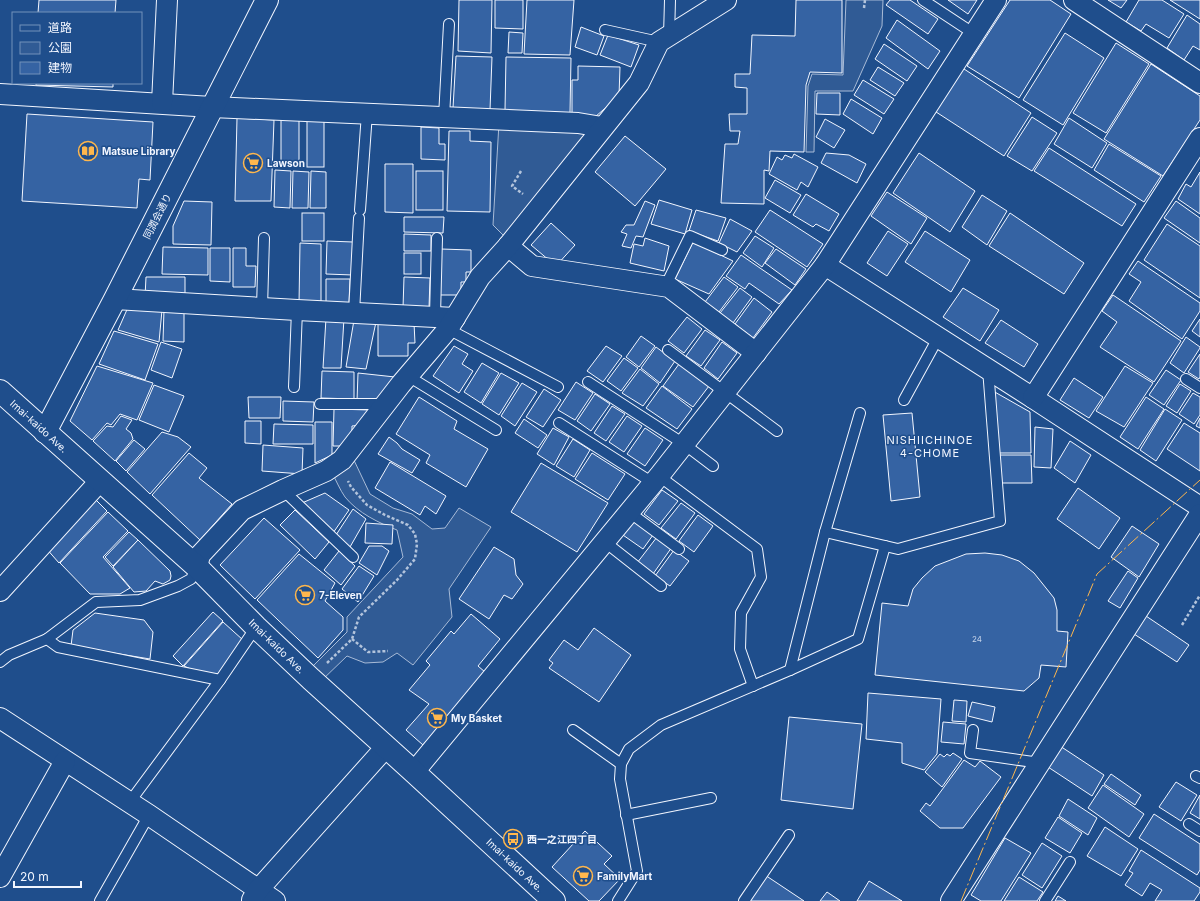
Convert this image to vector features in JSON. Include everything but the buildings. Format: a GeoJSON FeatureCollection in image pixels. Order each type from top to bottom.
{"type":"FeatureCollection","features":[{"type":"Feature","properties":{"kind":"street"},"geometry":{"type":"LineString","coordinates":[[162,103],[168,0]]}},
{"type":"Feature","properties":{"kind":"street","name":"同潤会通り"},"geometry":{"type":"LineString","coordinates":[[46,432],[267,0]]}},
{"type":"Feature","properties":{"kind":"street"},"geometry":{"type":"LineString","coordinates":[[414,772],[605,542],[825,265],[973,33],[996,0]]}},
{"type":"Feature","properties":{"kind":"street"},"geometry":{"type":"LineString","coordinates":[[1074,0],[1200,83]]}},
{"type":"Feature","properties":{"kind":"street"},"geometry":{"type":"LineString","coordinates":[[197,567],[200,555],[242,510],[283,490],[326,472],[342,460],[400,384],[408,376],[446,321],[480,277],[508,246],[639,82],[664,39],[718,2]]}},
{"type":"Feature","properties":{"kind":"street"},"geometry":{"type":"LineString","coordinates":[[0,94],[212,107],[578,123],[602,127]]}},
{"type":"Feature","properties":{"kind":"street"},"geometry":{"type":"LineString","coordinates":[[1033,398],[1200,138]]}},
{"type":"Feature","properties":{"kind":"street"},"geometry":{"type":"LineString","coordinates":[[508,246],[532,266],[669,287],[756,353]]}},
{"type":"Feature","properties":{"kind":"street"},"geometry":{"type":"LineString","coordinates":[[825,265],[1033,398],[1200,508]]}},
{"type":"Feature","properties":{"kind":"street"},"geometry":{"type":"LineString","coordinates":[[115,298],[354,313],[446,321]]}},
{"type":"Feature","properties":{"kind":"street","name":"Imai-kaido Ave."},"geometry":{"type":"LineString","coordinates":[[0,391],[100,482],[197,567],[256,627],[311,679],[554,901]]}},
{"type":"Feature","properties":{"kind":"street"},"geometry":{"type":"LineString","coordinates":[[0,592],[100,482]]}},
{"type":"Feature","properties":{"kind":"street"},"geometry":{"type":"LineString","coordinates":[[951,901],[1200,514]]}},
{"type":"Feature","properties":{"kind":"street"},"geometry":{"type":"LineString","coordinates":[[0,718],[149,815],[255,895],[275,901]]}},
{"type":"Feature","properties":{"kind":"street"},"geometry":{"type":"LineString","coordinates":[[255,895],[386,747]]}},
{"type":"Feature","properties":{"kind":"street"},"geometry":{"type":"LineString","coordinates":[[0,877],[65,761]]}},
{"type":"Feature","properties":{"kind":"lane"},"geometry":{"type":"LineString","coordinates":[[605,30],[664,39],[670,0]]}},
{"type":"Feature","properties":{"kind":"lane"},"geometry":{"type":"LineString","coordinates":[[922,0],[973,33]]}},
{"type":"Feature","properties":{"kind":"lane"},"geometry":{"type":"LineString","coordinates":[[444,117],[450,24]]}},
{"type":"Feature","properties":{"kind":"lane"},"geometry":{"type":"LineString","coordinates":[[354,313],[359,214],[367,113]]}},
{"type":"Feature","properties":{"kind":"lane"},"geometry":{"type":"LineString","coordinates":[[665,287],[690,236],[722,250]]}},
{"type":"Feature","properties":{"kind":"lane"},"geometry":{"type":"LineString","coordinates":[[262,308],[264,238]]}},
{"type":"Feature","properties":{"kind":"lane"},"geometry":{"type":"LineString","coordinates":[[437,238],[446,321],[558,387]]}},
{"type":"Feature","properties":{"kind":"lane"},"geometry":{"type":"LineString","coordinates":[[294,387],[297,310]]}},
{"type":"Feature","properties":{"kind":"lane"},"geometry":{"type":"LineString","coordinates":[[904,400],[938,338]]}},
{"type":"Feature","properties":{"kind":"lane"},"geometry":{"type":"LineString","coordinates":[[668,350],[777,431]]}},
{"type":"Feature","properties":{"kind":"lane"},"geometry":{"type":"LineString","coordinates":[[825,532],[898,549],[1000,521],[988,369]]}},
{"type":"Feature","properties":{"kind":"lane"},"geometry":{"type":"LineString","coordinates":[[408,376],[496,430]]}},
{"type":"Feature","properties":{"kind":"lane"},"geometry":{"type":"LineString","coordinates":[[1186,378],[1200,388]]}},
{"type":"Feature","properties":{"kind":"lane"},"geometry":{"type":"LineString","coordinates":[[588,382],[684,444],[713,466]]}},
{"type":"Feature","properties":{"kind":"lane"},"geometry":{"type":"LineString","coordinates":[[320,404],[385,404]]}},
{"type":"Feature","properties":{"kind":"lane"},"geometry":{"type":"LineString","coordinates":[[790,670],[825,532],[860,413]]}},
{"type":"Feature","properties":{"kind":"lane"},"geometry":{"type":"LineString","coordinates":[[559,423],[656,479],[757,548],[761,577],[741,613],[740,649],[753,686]]}},
{"type":"Feature","properties":{"kind":"lane"},"geometry":{"type":"LineString","coordinates":[[283,490],[353,557]]}},
{"type":"Feature","properties":{"kind":"lane"},"geometry":{"type":"LineString","coordinates":[[629,512],[678,548]]}},
{"type":"Feature","properties":{"kind":"lane"},"geometry":{"type":"LineString","coordinates":[[605,542],[661,586]]}},
{"type":"Feature","properties":{"kind":"lane"},"geometry":{"type":"LineString","coordinates":[[618,901],[637,871],[633,841],[626,814],[620,779],[621,764],[629,749],[661,725],[790,670],[858,639],[885,546]]}},
{"type":"Feature","properties":{"kind":"lane"},"geometry":{"type":"LineString","coordinates":[[0,662],[9,655],[47,639],[96,602],[140,600],[178,586],[191,578],[197,567]]}},
{"type":"Feature","properties":{"kind":"lane"},"geometry":{"type":"LineString","coordinates":[[130,803],[220,680],[256,627]]}},
{"type":"Feature","properties":{"kind":"lane"},"geometry":{"type":"LineString","coordinates":[[47,639],[58,647],[220,680]]}},
{"type":"Feature","properties":{"kind":"lane"},"geometry":{"type":"LineString","coordinates":[[573,730],[621,764]]}},
{"type":"Feature","properties":{"kind":"lane"},"geometry":{"type":"LineString","coordinates":[[972,730],[970,753],[1040,763]]}},
{"type":"Feature","properties":{"kind":"lane"},"geometry":{"type":"LineString","coordinates":[[626,814],[710,798]]}},
{"type":"Feature","properties":{"kind":"lane"},"geometry":{"type":"LineString","coordinates":[[100,901],[149,815]]}},
{"type":"Feature","properties":{"kind":"lane"},"geometry":{"type":"LineString","coordinates":[[1190,824],[1200,831]]}},
{"type":"Feature","properties":{"kind":"lane"},"geometry":{"type":"LineString","coordinates":[[744,901],[789,835]]}},
{"type":"Feature","properties":{"kind":"lane"},"geometry":{"type":"LineString","coordinates":[[1044,901],[1070,862]]}},
{"type":"Feature","properties":{"kind":"path"},"geometry":{"type":"LineString","coordinates":[[864,8],[865,0]]}},
{"type":"Feature","properties":{"kind":"path"},"geometry":{"type":"LineString","coordinates":[[521,171],[512,186],[540,206]]}},
{"type":"Feature","properties":{"kind":"path"},"geometry":{"type":"LineString","coordinates":[[311,679],[352,639],[359,617],[397,580],[415,558],[417,544],[415,534],[408,525],[367,505],[351,487],[339,462]]}},
{"type":"Feature","properties":{"kind":"path"},"geometry":{"type":"LineString","coordinates":[[1182,625],[1200,595]]}},
{"type":"Feature","properties":{"kind":"path"},"geometry":{"type":"LineString","coordinates":[[352,639],[368,652],[388,651]]}},
{"type":"Feature","properties":{"kind":"green space"},"geometry":{"type":"Polygon","coordinates":[[[846,0],[883,0],[882,26],[853,91],[815,91],[814,152],[806,152],[808,86],[812,74],[843,75],[846,0]]]}},
{"type":"Feature","properties":{"kind":"green space"},"geometry":{"type":"Polygon","coordinates":[[[499,123],[596,130],[509,241],[493,225],[499,123]]]}},
{"type":"Feature","properties":{"kind":"green space"},"geometry":{"type":"Polygon","coordinates":[[[352,456],[370,494],[393,508],[412,514],[432,529],[445,528],[459,508],[491,527],[449,589],[452,617],[413,665],[397,653],[383,662],[365,663],[347,656],[320,682],[309,670],[347,632],[347,617],[403,557],[397,530],[362,513],[350,503],[341,491],[332,473],[352,456]]]}},
{"type":"Feature","properties":{"kind":"power"},"geometry":{"type":"LineString","coordinates":[[961,901],[1097,574],[1200,480]]}},
{"type":"Feature","properties":{"kind":"place","name":"Matsue Library"},"geometry":{"type":"Point","coordinates":[88,151]}},
{"type":"Feature","properties":{"kind":"place","name":"Lawson"},"geometry":{"type":"Point","coordinates":[253,163]}},
{"type":"Feature","properties":{"kind":"place","name":"7-Eleven"},"geometry":{"type":"Point","coordinates":[305,595]}},
{"type":"Feature","properties":{"kind":"place","name":"My Basket"},"geometry":{"type":"Point","coordinates":[437,718]}},
{"type":"Feature","properties":{"kind":"place","name":"西一之江四丁目"},"geometry":{"type":"Point","coordinates":[513,839]}},
{"type":"Feature","properties":{"kind":"place","name":"FamilyMart"},"geometry":{"type":"Point","coordinates":[583,876]}},
{"type":"Feature","properties":{"kind":"district","name":"NISHIICHINOE 4-CHOME"},"geometry":{"type":"Point","coordinates":[930,446]}}]}
